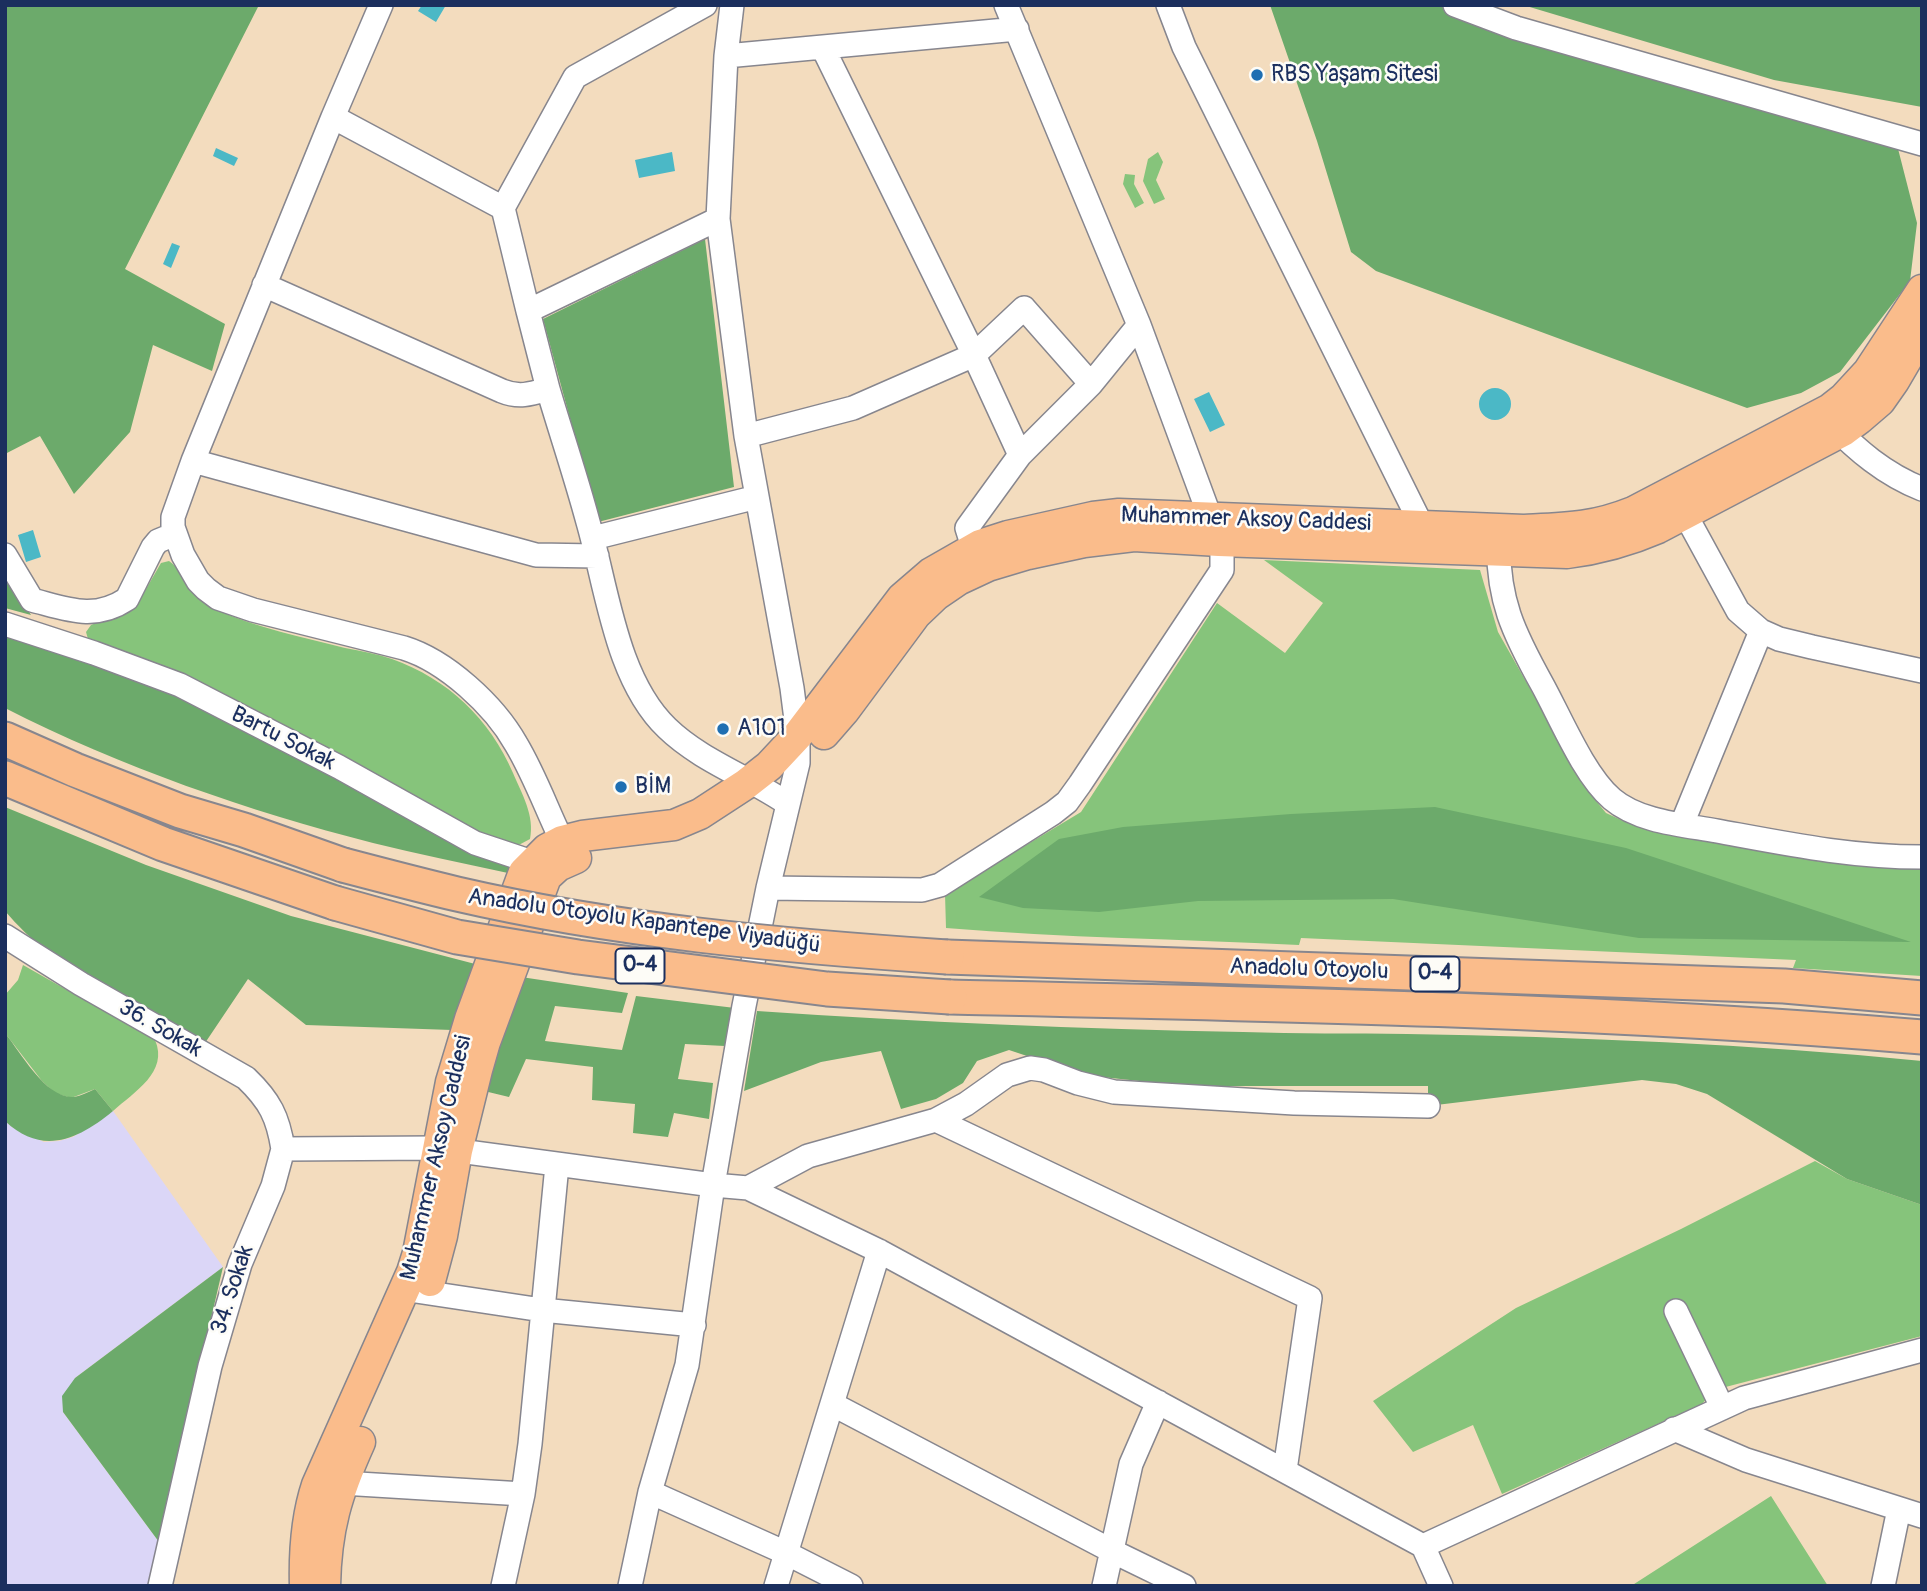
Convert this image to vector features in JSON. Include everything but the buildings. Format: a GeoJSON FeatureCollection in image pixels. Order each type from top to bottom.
{"type":"FeatureCollection","features":[{"type":"Feature","properties":{"kind":"highway","name":"Anadolu Otoyolu Kapantepe Viyadüğü"},"geometry":{"type":"LineString","coordinates":[[5,739],[75,770],[180,810],[343,865],[458,894],[583,918],[713,937],[830,950],[947,957]]}},
{"type":"Feature","properties":{"kind":"highway","name":"Anadolu Otoyolu Kapantepe Viyadüğü"},"geometry":{"type":"LineString","coordinates":[[5,778],[163,844],[335,903],[457,937],[578,957],[827,989],[950,997]]}},
{"type":"Feature","properties":{"kind":"highway","name":"Anadolu Otoyolu"},"geometry":{"type":"LineString","coordinates":[[947,957],[1784,986],[1922,998]]}},
{"type":"Feature","properties":{"kind":"highway","name":"Anadolu Otoyolu"},"geometry":{"type":"LineString","coordinates":[[950,997],[1481,1011],[1922,1037]]}},
{"type":"Feature","properties":{"kind":"main road","name":"Muhammer Aksoy Caddesi"},"geometry":{"type":"LineString","coordinates":[[325,1586],[330,1531],[342,1483],[416,1291],[418,1252],[447,1149],[451,1082],[470,1019],[524,872],[555,858],[582,836],[674,825],[769,792],[769,766],[798,749],[902,598],[931,573],[977,559],[1028,554],[1084,542],[1214,529],[1422,526],[1567,553],[1605,547],[1632,539],[1685,514],[1830,423],[1844,398],[1911,327],[1922,290]]}},
{"type":"Feature","properties":{"kind":"main road","name":"Muhammer Aksoy Caddesi"},"geometry":{"type":"LineString","coordinates":[[1214,529],[1499,540],[1584,527],[1608,522],[1633,512],[1830,423]]}},
{"type":"Feature","properties":{"kind":"main road","name":"Muhammer Aksoy Caddesi"},"geometry":{"type":"LineString","coordinates":[[305,1586],[305,1539],[317,1485],[416,1291]]}},
{"type":"Feature","properties":{"kind":"street"},"geometry":{"type":"LineString","coordinates":[[381,5],[193,461],[173,517],[175,534],[189,568],[206,589],[218,597],[253,610],[422,653],[444,667],[472,692],[509,733],[525,760],[555,858]]}},
{"type":"Feature","properties":{"kind":"street"},"geometry":{"type":"LineString","coordinates":[[705,5],[575,77],[503,208],[548,389],[628,670],[650,710],[667,728],[686,744],[769,792]]}},
{"type":"Feature","properties":{"kind":"street"},"geometry":{"type":"LineString","coordinates":[[630,1586],[650,1492],[677,1404],[694,1325],[713,1185],[744,1006],[768,888],[769,792],[798,749],[746,436],[718,219],[726,56],[732,5]]}},
{"type":"Feature","properties":{"kind":"street"},"geometry":{"type":"LineString","coordinates":[[768,888],[922,890],[940,885],[1053,813],[1080,784],[1222,570],[1223,551],[1139,325],[1006,5]]}},
{"type":"Feature","properties":{"kind":"street"},"geometry":{"type":"LineString","coordinates":[[1168,5],[1184,47],[1422,526]]}},
{"type":"Feature","properties":{"kind":"street"},"geometry":{"type":"LineString","coordinates":[[1455,5],[1516,28],[1922,144]]}},
{"type":"Feature","properties":{"kind":"street"},"geometry":{"type":"LineString","coordinates":[[726,56],[1017,29]]}},
{"type":"Feature","properties":{"kind":"street"},"geometry":{"type":"LineString","coordinates":[[822,48],[974,355],[1020,455]]}},
{"type":"Feature","properties":{"kind":"street"},"geometry":{"type":"LineString","coordinates":[[333,117],[503,208]]}},
{"type":"Feature","properties":{"kind":"street"},"geometry":{"type":"LineString","coordinates":[[528,311],[718,219]]}},
{"type":"Feature","properties":{"kind":"street"},"geometry":{"type":"LineString","coordinates":[[264,285],[513,395],[525,396],[548,389]]}},
{"type":"Feature","properties":{"kind":"street"},"geometry":{"type":"LineString","coordinates":[[746,436],[853,408],[974,355],[1024,308],[1091,384]]}},
{"type":"Feature","properties":{"kind":"street"},"geometry":{"type":"LineString","coordinates":[[977,559],[967,528],[1020,455],[1091,384],[1139,325]]}},
{"type":"Feature","properties":{"kind":"street"},"geometry":{"type":"LineString","coordinates":[[1830,423],[1877,466],[1922,489]]}},
{"type":"Feature","properties":{"kind":"street"},"geometry":{"type":"LineString","coordinates":[[193,461],[536,555],[595,547],[757,497]]}},
{"type":"Feature","properties":{"kind":"street"},"geometry":{"type":"LineString","coordinates":[[1685,514],[1738,611],[1761,631],[1801,644],[1922,671]]}},
{"type":"Feature","properties":{"kind":"street"},"geometry":{"type":"LineString","coordinates":[[5,555],[32,600],[85,613],[95,612],[127,599],[153,547],[158,541],[175,534]]}},
{"type":"Feature","properties":{"kind":"street"},"geometry":{"type":"LineString","coordinates":[[1499,540],[1505,606],[1511,625],[1590,772],[1613,800],[1640,815],[1682,824],[1862,856],[1922,857]]}},
{"type":"Feature","properties":{"kind":"street"},"geometry":{"type":"LineString","coordinates":[[61,642],[72,610]]}},
{"type":"Feature","properties":{"kind":"street","name":"Bartu Sokak"},"geometry":{"type":"LineString","coordinates":[[5,624],[180,685],[339,767],[475,844],[555,858]]}},
{"type":"Feature","properties":{"kind":"street"},"geometry":{"type":"LineString","coordinates":[[1682,824],[1761,631]]}},
{"type":"Feature","properties":{"kind":"street","name":"36. Sokak"},"geometry":{"type":"LineString","coordinates":[[5,936],[81,984],[246,1078],[263,1094],[272,1108],[283,1149]]}},
{"type":"Feature","properties":{"kind":"street"},"geometry":{"type":"LineString","coordinates":[[748,1188],[808,1156],[936,1120],[966,1104],[1007,1075],[1030,1068],[1114,1093],[1294,1103],[1428,1106]]}},
{"type":"Feature","properties":{"kind":"street"},"geometry":{"type":"LineString","coordinates":[[936,1120],[1310,1298],[1285,1470]]}},
{"type":"Feature","properties":{"kind":"street"},"geometry":{"type":"LineString","coordinates":[[283,1149],[447,1149],[748,1188],[879,1251],[1423,1546],[1441,1586]]}},
{"type":"Feature","properties":{"kind":"street","name":"34. Sokak"},"geometry":{"type":"LineString","coordinates":[[160,1586],[210,1366],[240,1264],[273,1186],[283,1149]]}},
{"type":"Feature","properties":{"kind":"street"},"geometry":{"type":"LineString","coordinates":[[503,1586],[523,1494],[536,1390],[557,1165]]}},
{"type":"Feature","properties":{"kind":"street"},"geometry":{"type":"LineString","coordinates":[[776,1586],[879,1251]]}},
{"type":"Feature","properties":{"kind":"street"},"geometry":{"type":"LineString","coordinates":[[416,1291],[542,1310],[694,1325]]}},
{"type":"Feature","properties":{"kind":"street"},"geometry":{"type":"LineString","coordinates":[[1675,1311],[1722,1408]]}},
{"type":"Feature","properties":{"kind":"street"},"geometry":{"type":"LineString","coordinates":[[1423,1546],[1722,1408],[1774,1388],[1922,1350]]}},
{"type":"Feature","properties":{"kind":"street"},"geometry":{"type":"LineString","coordinates":[[1104,1586],[1131,1464],[1158,1402]]}},
{"type":"Feature","properties":{"kind":"street"},"geometry":{"type":"LineString","coordinates":[[832,1404],[1182,1585]]}},
{"type":"Feature","properties":{"kind":"street"},"geometry":{"type":"LineString","coordinates":[[1674,1429],[1746,1460],[1922,1516]]}},
{"type":"Feature","properties":{"kind":"street"},"geometry":{"type":"LineString","coordinates":[[342,1483],[523,1494]]}},
{"type":"Feature","properties":{"kind":"street"},"geometry":{"type":"LineString","coordinates":[[650,1492],[786,1553],[851,1586]]}},
{"type":"Feature","properties":{"kind":"street"},"geometry":{"type":"LineString","coordinates":[[1883,1586],[1899,1509]]}},
{"type":"Feature","properties":{"kind":"shaded area"},"geometry":{"type":"Polygon","coordinates":[[[113,1111],[223,1267],[75,1378],[63,1412],[159,1542],[159,1553],[149,1586],[5,1586],[5,1121],[44,1142],[59,1141],[73,1137],[113,1111]]]}},
{"type":"Feature","properties":{"kind":"green space"},"geometry":{"type":"Polygon","coordinates":[[[5,5],[259,5],[125,269],[225,324],[212,371],[153,345],[130,432],[74,494],[40,436],[5,454],[5,5]]]}},
{"type":"Feature","properties":{"kind":"green space"},"geometry":{"type":"Polygon","coordinates":[[[1270,5],[1455,5],[1895,137],[1917,223],[1910,281],[1840,372],[1801,393],[1747,408],[1376,271],[1351,252],[1317,141],[1270,5]]]}},
{"type":"Feature","properties":{"kind":"green space"},"geometry":{"type":"Polygon","coordinates":[[[1523,5],[1922,5],[1922,107],[1774,80],[1523,5]]]}},
{"type":"Feature","properties":{"kind":"green space"},"geometry":{"type":"Polygon","coordinates":[[[1158,152],[1163,162],[1156,180],[1165,199],[1154,204],[1143,181],[1148,159],[1158,152]]]}},
{"type":"Feature","properties":{"kind":"green space"},"geometry":{"type":"Polygon","coordinates":[[[1125,174],[1135,175],[1134,184],[1144,203],[1135,208],[1123,184],[1125,174]]]}},
{"type":"Feature","properties":{"kind":"green space"},"geometry":{"type":"Polygon","coordinates":[[[705,239],[734,487],[598,522],[543,319],[705,239]]]}},
{"type":"Feature","properties":{"kind":"green space"},"geometry":{"type":"Polygon","coordinates":[[[1264,560],[1480,570],[1498,632],[1588,791],[1606,813],[1630,824],[1822,862],[1922,867],[1922,976],[1793,968],[1796,960],[1301,938],[1299,945],[946,928],[945,894],[1081,812],[1217,603],[1285,653],[1323,603],[1264,560]]]}},
{"type":"Feature","properties":{"kind":"green space"},"geometry":{"type":"Polygon","coordinates":[[[169,561],[202,600],[217,610],[280,632],[392,659],[412,667],[449,690],[479,718],[503,753],[527,805],[531,822],[530,839],[515,847],[498,843],[141,660],[88,639],[86,632],[91,625],[135,608],[161,563],[169,561]]]}},
{"type":"Feature","properties":{"kind":"green space"},"geometry":{"type":"Polygon","coordinates":[[[5,573],[31,615],[5,608],[5,573]]]}},
{"type":"Feature","properties":{"kind":"green space"},"geometry":{"type":"Polygon","coordinates":[[[5,635],[127,674],[195,704],[510,864],[508,873],[373,843],[279,817],[186,786],[49,729],[5,708],[5,635]]]}},
{"type":"Feature","properties":{"kind":"green space"},"geometry":{"type":"Polygon","coordinates":[[[5,807],[146,865],[291,916],[479,965],[452,1030],[306,1025],[248,979],[203,1046],[47,951],[5,911],[5,807]]]}},
{"type":"Feature","properties":{"kind":"green space"},"geometry":{"type":"Polygon","coordinates":[[[1435,807],[1626,848],[1911,942],[1639,938],[1393,899],[1198,901],[1099,912],[1023,908],[979,897],[1059,839],[1123,827],[1291,814],[1435,807]]]}},
{"type":"Feature","properties":{"kind":"green space"},"geometry":{"type":"Polygon","coordinates":[[[23,965],[155,1040],[158,1051],[153,1072],[139,1089],[113,1111],[95,1089],[71,1098],[55,1093],[42,1081],[5,1033],[5,995],[18,980],[23,965]]]}},
{"type":"Feature","properties":{"kind":"green space"},"geometry":{"type":"Polygon","coordinates":[[[521,977],[628,993],[622,1013],[555,1006],[545,1041],[622,1050],[636,996],[735,1008],[725,1046],[685,1044],[678,1079],[713,1083],[709,1119],[674,1113],[668,1137],[633,1133],[635,1104],[592,1100],[593,1067],[526,1059],[509,1097],[480,1090],[521,977]]]}},
{"type":"Feature","properties":{"kind":"green space"},"geometry":{"type":"Polygon","coordinates":[[[757,1011],[1122,1029],[1600,1039],[1794,1050],[1922,1061],[1922,1205],[1847,1179],[1707,1094],[1676,1084],[1642,1080],[1428,1106],[1428,1086],[1186,1086],[1102,1077],[1009,1050],[977,1061],[963,1083],[936,1099],[901,1109],[881,1051],[821,1062],[744,1091],[757,1011]]]}},
{"type":"Feature","properties":{"kind":"green space"},"geometry":{"type":"Polygon","coordinates":[[[5,1033],[35,1073],[54,1091],[74,1097],[95,1089],[113,1111],[87,1130],[60,1140],[46,1141],[19,1132],[5,1121],[5,1033]]]}},
{"type":"Feature","properties":{"kind":"green space"},"geometry":{"type":"Polygon","coordinates":[[[1815,1161],[1847,1179],[1922,1205],[1922,1336],[1714,1390],[1702,1404],[1502,1494],[1473,1425],[1413,1452],[1373,1401],[1516,1308],[1815,1161]]]}},
{"type":"Feature","properties":{"kind":"green space"},"geometry":{"type":"Polygon","coordinates":[[[223,1267],[159,1542],[63,1412],[62,1396],[75,1378],[223,1267]]]}},
{"type":"Feature","properties":{"kind":"green space"},"geometry":{"type":"Polygon","coordinates":[[[1771,1496],[1828,1586],[1631,1586],[1771,1496]]]}},
{"type":"Feature","properties":{"kind":"water"},"geometry":{"type":"Polygon","coordinates":[[[422,5],[446,5],[436,22],[418,11],[422,5]]]}},
{"type":"Feature","properties":{"kind":"water"},"geometry":{"type":"Polygon","coordinates":[[[216,148],[238,158],[234,166],[213,156],[216,148]]]}},
{"type":"Feature","properties":{"kind":"water"},"geometry":{"type":"Polygon","coordinates":[[[672,152],[675,171],[639,178],[635,160],[672,152]]]}},
{"type":"Feature","properties":{"kind":"water"},"geometry":{"type":"Polygon","coordinates":[[[172,243],[180,246],[171,268],[163,264],[172,243]]]}},
{"type":"Feature","properties":{"kind":"water"},"geometry":{"type":"Polygon","coordinates":[[[1495,388],[1507,392],[1511,404],[1507,416],[1495,420],[1483,416],[1479,404],[1483,392],[1495,388]]]}},
{"type":"Feature","properties":{"kind":"water"},"geometry":{"type":"Polygon","coordinates":[[[1209,392],[1225,425],[1210,432],[1194,399],[1209,392]]]}},
{"type":"Feature","properties":{"kind":"water"},"geometry":{"type":"Polygon","coordinates":[[[33,530],[41,557],[26,562],[18,535],[33,530]]]}},
{"type":"Feature","properties":{"kind":"place","name":"RBS Yaşam Sitesi"},"geometry":{"type":"Point","coordinates":[1257,75]}},
{"type":"Feature","properties":{"kind":"place","name":"A101"},"geometry":{"type":"Point","coordinates":[723,729]}},
{"type":"Feature","properties":{"kind":"place","name":"BİM"},"geometry":{"type":"Point","coordinates":[621,787]}}]}
